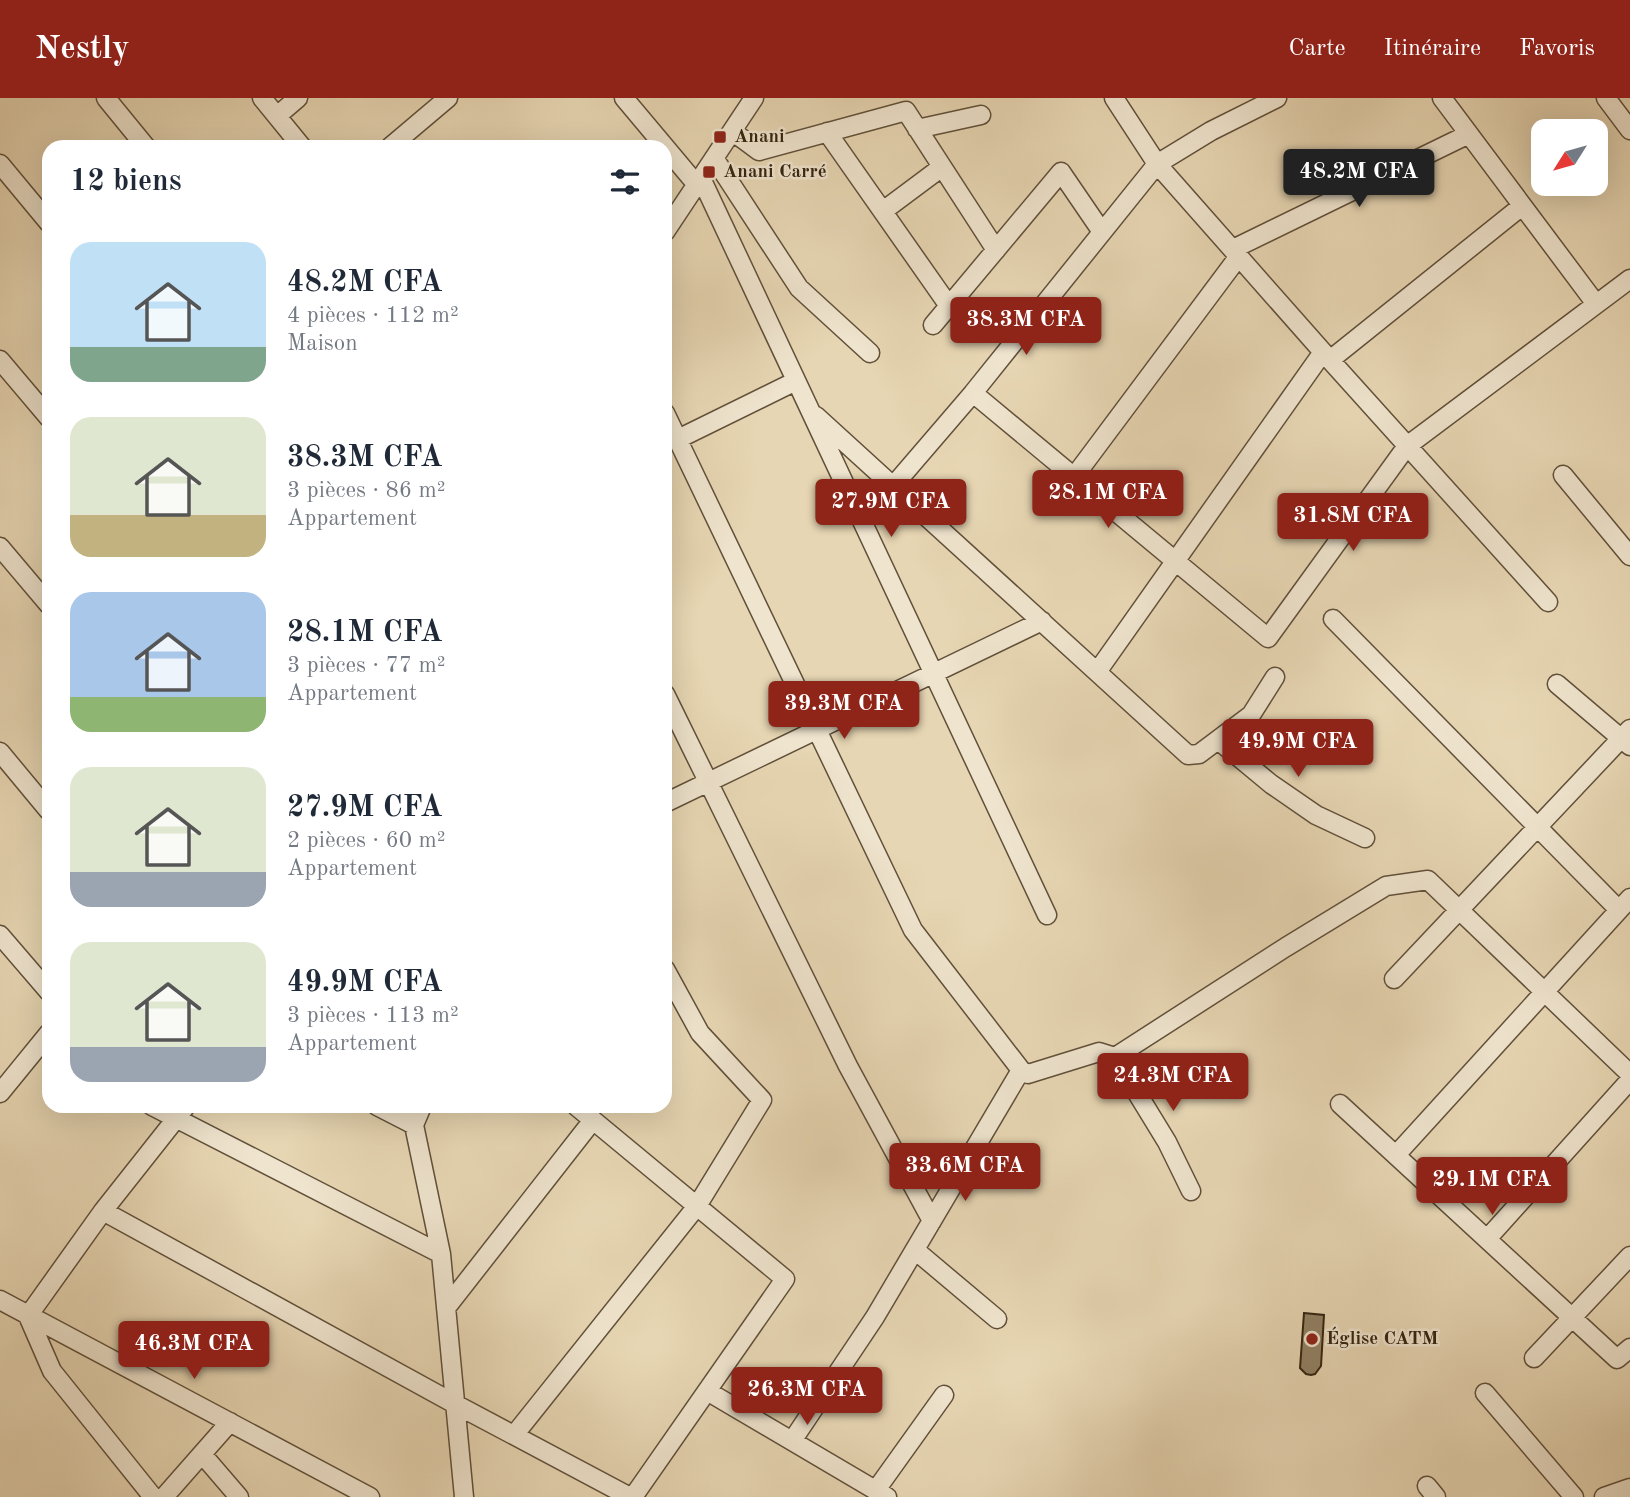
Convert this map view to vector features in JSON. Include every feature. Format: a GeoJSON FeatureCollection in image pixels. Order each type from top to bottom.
{"type":"FeatureCollection","features":[{"type":"Feature","properties":{"kind":"street"},"geometry":{"type":"LineString","coordinates":[[106,98],[140,140]]}},
{"type":"Feature","properties":{"kind":"street"},"geometry":{"type":"LineString","coordinates":[[262,98],[296,140]]}},
{"type":"Feature","properties":{"kind":"street"},"geometry":{"type":"LineString","coordinates":[[277,116],[298,98]]}},
{"type":"Feature","properties":{"kind":"street"},"geometry":{"type":"LineString","coordinates":[[398,140],[448,98]]}},
{"type":"Feature","properties":{"kind":"street"},"geometry":{"type":"LineString","coordinates":[[624,98],[662,140]]}},
{"type":"Feature","properties":{"kind":"street"},"geometry":{"type":"LineString","coordinates":[[672,222],[754,98]]}},
{"type":"Feature","properties":{"kind":"street"},"geometry":{"type":"LineString","coordinates":[[1114,98],[1157,164],[1548,602]]}},
{"type":"Feature","properties":{"kind":"street"},"geometry":{"type":"LineString","coordinates":[[860,516],[894,485],[973,393],[1157,164],[1211,131],[1277,98]]}},
{"type":"Feature","properties":{"kind":"street"},"geometry":{"type":"LineString","coordinates":[[1442,98],[1596,304]]}},
{"type":"Feature","properties":{"kind":"street"},"geometry":{"type":"LineString","coordinates":[[1605,98],[1630,130]]}},
{"type":"Feature","properties":{"kind":"street"},"geometry":{"type":"LineString","coordinates":[[732,131],[759,151],[906,111],[996,250]]}},
{"type":"Feature","properties":{"kind":"street"},"geometry":{"type":"LineString","coordinates":[[917,129],[981,115]]}},
{"type":"Feature","properties":{"kind":"street"},"geometry":{"type":"LineString","coordinates":[[827,132],[949,306]]}},
{"type":"Feature","properties":{"kind":"street"},"geometry":{"type":"LineString","coordinates":[[1074,477],[1236,253],[1469,134]]}},
{"type":"Feature","properties":{"kind":"street"},"geometry":{"type":"LineString","coordinates":[[672,151],[699,181],[1047,915]]}},
{"type":"Feature","properties":{"kind":"street"},"geometry":{"type":"LineString","coordinates":[[714,158],[799,288],[870,353]]}},
{"type":"Feature","properties":{"kind":"street"},"geometry":{"type":"LineString","coordinates":[[0,164],[42,215]]}},
{"type":"Feature","properties":{"kind":"street"},"geometry":{"type":"LineString","coordinates":[[883,211],[942,167]]}},
{"type":"Feature","properties":{"kind":"street"},"geometry":{"type":"LineString","coordinates":[[933,325],[1061,172],[1102,232]]}},
{"type":"Feature","properties":{"kind":"street"},"geometry":{"type":"LineString","coordinates":[[1097,672],[1326,356],[1522,205]]}},
{"type":"Feature","properties":{"kind":"street"},"geometry":{"type":"LineString","coordinates":[[973,393],[1268,638],[1407,446],[1630,279]]}},
{"type":"Feature","properties":{"kind":"street"},"geometry":{"type":"LineString","coordinates":[[0,360],[42,410]]}},
{"type":"Feature","properties":{"kind":"street"},"geometry":{"type":"LineString","coordinates":[[678,439],[796,381]]}},
{"type":"Feature","properties":{"kind":"street"},"geometry":{"type":"LineString","coordinates":[[810,411],[1188,755],[1199,754],[1251,715],[1275,677]]}},
{"type":"Feature","properties":{"kind":"street"},"geometry":{"type":"LineString","coordinates":[[672,427],[914,930],[1021,1070],[1028,1074],[1099,1052],[1115,1057],[1167,1142],[1191,1191]]}},
{"type":"Feature","properties":{"kind":"street"},"geometry":{"type":"LineString","coordinates":[[1563,475],[1630,555]]}},
{"type":"Feature","properties":{"kind":"street"},"geometry":{"type":"LineString","coordinates":[[0,547],[42,597]]}},
{"type":"Feature","properties":{"kind":"street"},"geometry":{"type":"LineString","coordinates":[[1333,619],[1538,827],[1625,904],[1395,1154]]}},
{"type":"Feature","properties":{"kind":"street"},"geometry":{"type":"LineString","coordinates":[[672,800],[1042,621]]}},
{"type":"Feature","properties":{"kind":"street"},"geometry":{"type":"LineString","coordinates":[[1394,979],[1627,737],[1557,684]]}},
{"type":"Feature","properties":{"kind":"street"},"geometry":{"type":"LineString","coordinates":[[672,708],[848,1066],[932,1221]]}},
{"type":"Feature","properties":{"kind":"street"},"geometry":{"type":"LineString","coordinates":[[1218,740],[1271,784],[1316,815],[1365,838]]}},
{"type":"Feature","properties":{"kind":"street"},"geometry":{"type":"LineString","coordinates":[[0,752],[42,803]]}},
{"type":"Feature","properties":{"kind":"street"},"geometry":{"type":"LineString","coordinates":[[1115,1057],[1386,886],[1428,880],[1630,1074]]}},
{"type":"Feature","properties":{"kind":"street"},"geometry":{"type":"LineString","coordinates":[[0,935],[42,984]]}},
{"type":"Feature","properties":{"kind":"street"},"geometry":{"type":"LineString","coordinates":[[514,1434],[697,1206],[762,1100],[700,1033],[672,982]]}},
{"type":"Feature","properties":{"kind":"street"},"geometry":{"type":"LineString","coordinates":[[0,1093],[42,1045]]}},
{"type":"Feature","properties":{"kind":"street"},"geometry":{"type":"LineString","coordinates":[[792,1441],[875,1317],[1021,1070]]}},
{"type":"Feature","properties":{"kind":"street"},"geometry":{"type":"LineString","coordinates":[[1487,1239],[1630,1080]]}},
{"type":"Feature","properties":{"kind":"street"},"geometry":{"type":"LineString","coordinates":[[1340,1104],[1617,1359],[1630,1348]]}},
{"type":"Feature","properties":{"kind":"street"},"geometry":{"type":"LineString","coordinates":[[29,1316],[103,1211],[181,1113],[441,1254]]}},
{"type":"Feature","properties":{"kind":"street"},"geometry":{"type":"LineString","coordinates":[[391,1113],[414,1125]]}},
{"type":"Feature","properties":{"kind":"street"},"geometry":{"type":"LineString","coordinates":[[419,1113],[414,1125],[441,1254],[464,1497]]}},
{"type":"Feature","properties":{"kind":"street"},"geometry":{"type":"LineString","coordinates":[[103,1211],[631,1497],[785,1279],[584,1113]]}},
{"type":"Feature","properties":{"kind":"street"},"geometry":{"type":"LineString","coordinates":[[446,1308],[593,1120]]}},
{"type":"Feature","properties":{"kind":"street"},"geometry":{"type":"LineString","coordinates":[[915,1250],[997,1319]]}},
{"type":"Feature","properties":{"kind":"street"},"geometry":{"type":"LineString","coordinates":[[1534,1358],[1630,1256]]}},
{"type":"Feature","properties":{"kind":"street"},"geometry":{"type":"LineString","coordinates":[[0,1300],[370,1497]]}},
{"type":"Feature","properties":{"kind":"street"},"geometry":{"type":"LineString","coordinates":[[29,1316],[52,1371],[153,1497]]}},
{"type":"Feature","properties":{"kind":"street"},"geometry":{"type":"LineString","coordinates":[[707,1391],[882,1494],[944,1395]]}},
{"type":"Feature","properties":{"kind":"street"},"geometry":{"type":"LineString","coordinates":[[1485,1393],[1574,1497]]}},
{"type":"Feature","properties":{"kind":"street"},"geometry":{"type":"LineString","coordinates":[[164,1497],[230,1422]]}},
{"type":"Feature","properties":{"kind":"street"},"geometry":{"type":"LineString","coordinates":[[202,1454],[239,1497]]}},
{"type":"Feature","properties":{"kind":"street"},"geometry":{"type":"LineString","coordinates":[[1604,1497],[1630,1488]]}},
{"type":"Feature","properties":{"kind":"building","name":"Église CATM"},"geometry":{"type":"Polygon","coordinates":[[[1304,1313],[1324,1315],[1321,1366],[1311,1375],[1300,1368],[1304,1313]]]}},
{"type":"Feature","properties":{"kind":"place","name":"Anani"},"geometry":{"type":"Point","coordinates":[720,137]}},
{"type":"Feature","properties":{"kind":"place","name":"Anani Carré"},"geometry":{"type":"Point","coordinates":[709,172]}},
{"type":"Feature","properties":{"kind":"place","name":"Église CATM"},"geometry":{"type":"Point","coordinates":[1312,1339]}}]}
